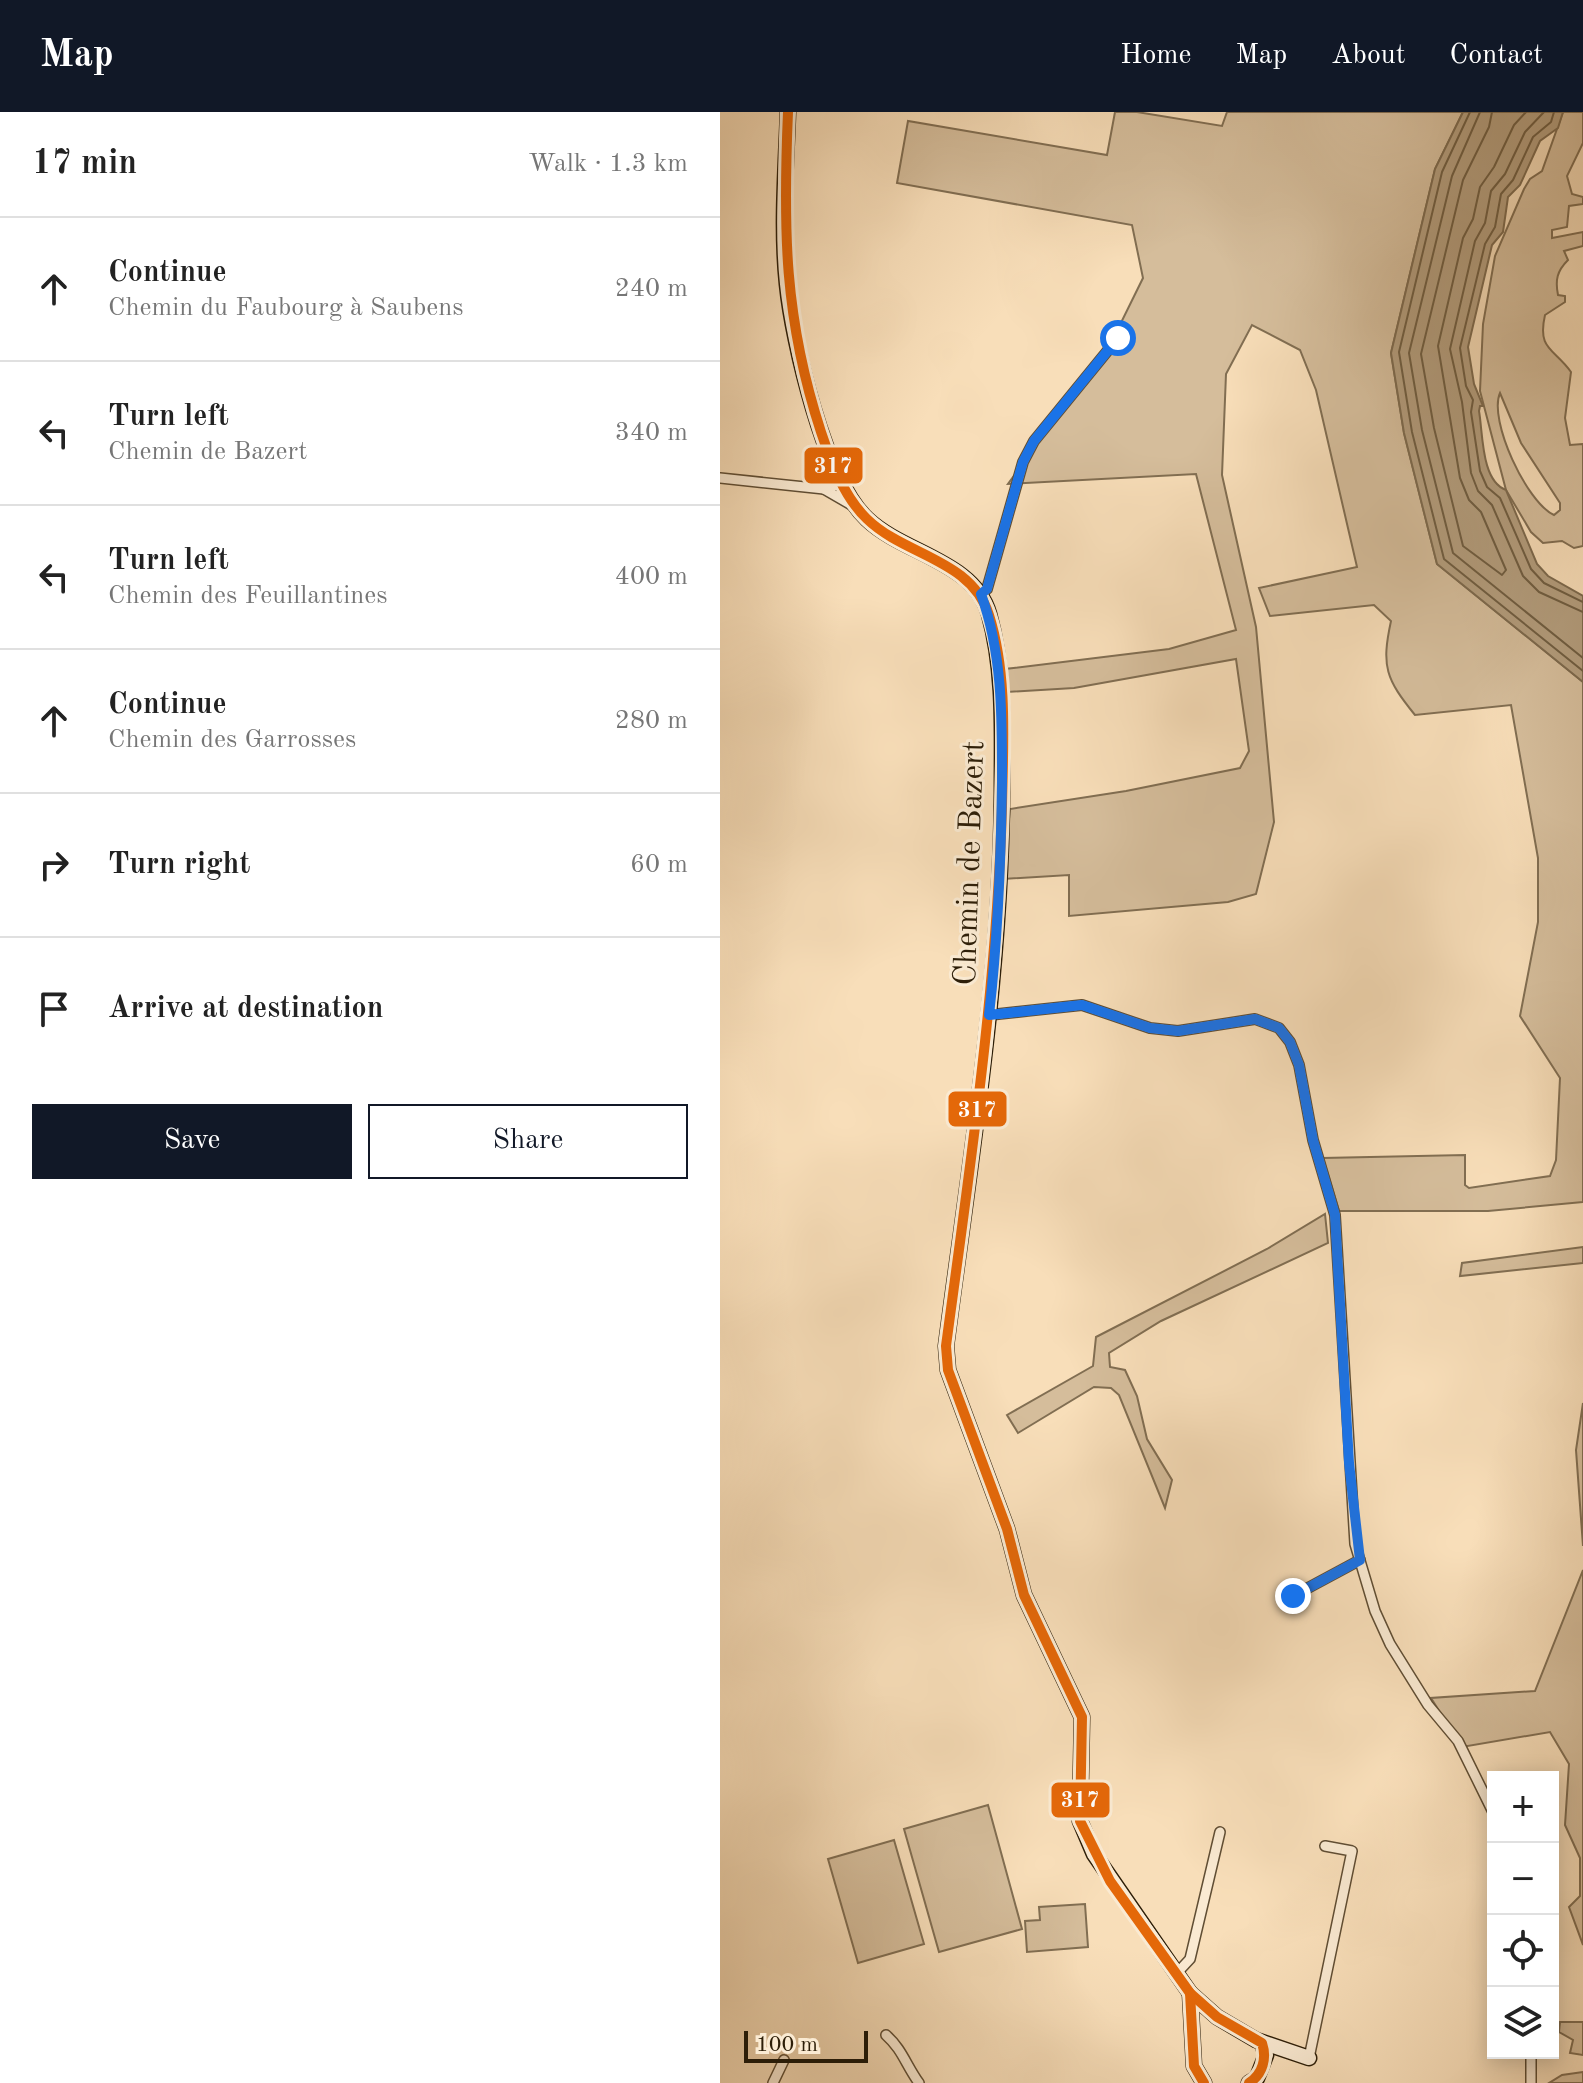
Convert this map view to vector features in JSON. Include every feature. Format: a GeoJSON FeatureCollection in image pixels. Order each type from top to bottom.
{"type":"FeatureCollection","features":[{"type":"Feature","properties":{"kind":"street"},"geometry":{"type":"LineString","coordinates":[[788,112],[787,283],[817,415],[840,484],[855,507]]}},
{"type":"Feature","properties":{"kind":"street"},"geometry":{"type":"LineString","coordinates":[[824,489],[855,507],[894,540],[956,572],[981,594],[987,589],[1023,462],[1034,441],[1118,338]]}},
{"type":"Feature","properties":{"kind":"street"},"geometry":{"type":"LineString","coordinates":[[720,478],[824,489],[840,484]]}},
{"type":"Feature","properties":{"kind":"street","name":"Chemin de Bazert"},"geometry":{"type":"LineString","coordinates":[[981,594],[998,659],[1002,705],[1000,919],[946,1346],[948,1370],[975,1450],[1007,1529],[1024,1595],[1082,1717],[1080,1821],[1085,1836],[1110,1881],[1190,1993],[1198,2010]]}},
{"type":"Feature","properties":{"kind":"street"},"geometry":{"type":"LineString","coordinates":[[989,1015],[1082,1005],[1150,1028],[1178,1031],[1255,1019],[1268,1021],[1279,1028],[1290,1042],[1299,1065],[1313,1140],[1335,1215],[1349,1463],[1360,1560],[1375,1611],[1390,1644],[1428,1705],[1458,1741],[1487,1800]]}},
{"type":"Feature","properties":{"kind":"street"},"geometry":{"type":"LineString","coordinates":[[1293,1596],[1360,1560]]}},
{"type":"Feature","properties":{"kind":"street"},"geometry":{"type":"LineString","coordinates":[[1176,1974],[1190,1959],[1220,1832]]}},
{"type":"Feature","properties":{"kind":"street"},"geometry":{"type":"LineString","coordinates":[[1204,2083],[1194,2066],[1198,2010],[1268,2048],[1309,2058],[1352,1851],[1325,1846]]}},
{"type":"Feature","properties":{"kind":"street"},"geometry":{"type":"LineString","coordinates":[[886,2035],[902,2049],[906,2065],[919,2083]]}},
{"type":"Feature","properties":{"kind":"street"},"geometry":{"type":"LineString","coordinates":[[1254,2081],[1268,2048]]}},
{"type":"Feature","properties":{"kind":"street"},"geometry":{"type":"LineString","coordinates":[[1531,2059],[1531,2083]]}},
{"type":"Feature","properties":{"kind":"street"},"geometry":{"type":"LineString","coordinates":[[773,2083],[784,2060]]}},
{"type":"Feature","properties":{"kind":"shaded area"},"geometry":{"type":"Polygon","coordinates":[[[1115,112],[1137,112],[1222,126],[1227,112],[1463,112],[1435,169],[1391,353],[1404,433],[1437,564],[1583,682],[1583,1202],[1488,1211],[1339,1211],[1323,1158],[1465,1155],[1465,1185],[1469,1188],[1550,1176],[1556,1160],[1560,1078],[1520,1016],[1538,922],[1538,858],[1511,705],[1415,715],[1388,672],[1386,650],[1391,621],[1374,605],[1270,616],[1259,588],[1357,567],[1316,390],[1300,350],[1252,325],[1226,374],[1222,475],[1256,627],[1274,822],[1256,894],[1228,902],[1069,916],[1069,875],[1003,879],[1010,809],[1126,791],[1240,768],[1249,751],[1236,659],[1074,688],[1007,692],[1005,669],[1169,649],[1236,630],[1196,474],[1008,484],[1113,339],[1143,278],[1132,225],[897,183],[908,121],[1107,155],[1115,112]]]}},
{"type":"Feature","properties":{"kind":"shaded area"},"geometry":{"type":"Polygon","coordinates":[[[1563,112],[1583,112],[1583,143],[1567,176],[1572,194],[1583,197],[1583,204],[1569,206],[1567,227],[1552,230],[1552,238],[1583,232],[1583,246],[1564,251],[1568,260],[1559,272],[1557,285],[1558,295],[1565,296],[1565,302],[1545,315],[1543,327],[1545,342],[1571,372],[1565,418],[1570,445],[1583,444],[1583,546],[1574,548],[1562,541],[1543,543],[1531,532],[1506,490],[1480,391],[1483,324],[1495,256],[1524,189],[1530,179],[1542,171],[1563,112]],[[1500,393],[1500,422],[1512,460],[1532,495],[1554,515],[1560,510],[1560,503],[1521,443],[1500,393]]]}},
{"type":"Feature","properties":{"kind":"shaded area"},"geometry":{"type":"Polygon","coordinates":[[[1325,1214],[1328,1243],[1161,1321],[1109,1353],[1110,1367],[1125,1370],[1137,1396],[1147,1439],[1172,1480],[1165,1508],[1119,1395],[1111,1388],[1094,1387],[1018,1433],[1007,1415],[1093,1366],[1096,1337],[1267,1249],[1325,1214]]]}},
{"type":"Feature","properties":{"kind":"shaded area"},"geometry":{"type":"Polygon","coordinates":[[[1583,1247],[1583,1263],[1460,1276],[1462,1263],[1583,1247]]]}},
{"type":"Feature","properties":{"kind":"shaded area"},"geometry":{"type":"Polygon","coordinates":[[[1583,1403],[1583,1546],[1576,1450],[1583,1403]]]}},
{"type":"Feature","properties":{"kind":"shaded area"},"geometry":{"type":"Polygon","coordinates":[[[1583,1570],[1583,1945],[1569,1907],[1580,1896],[1580,1858],[1565,1825],[1569,1764],[1550,1732],[1462,1747],[1431,1698],[1535,1691],[1583,1570]]]}},
{"type":"Feature","properties":{"kind":"shaded area"},"geometry":{"type":"Polygon","coordinates":[[[988,1805],[1022,1929],[939,1952],[904,1829],[988,1805]]]}},
{"type":"Feature","properties":{"kind":"shaded area"},"geometry":{"type":"Polygon","coordinates":[[[894,1840],[924,1944],[858,1963],[828,1859],[894,1840]]]}},
{"type":"Feature","properties":{"kind":"shaded area"},"geometry":{"type":"Polygon","coordinates":[[[1085,1904],[1088,1947],[1027,1952],[1025,1921],[1040,1920],[1039,1907],[1085,1904]]]}},
{"type":"Feature","properties":{"kind":"shaded area"},"geometry":{"type":"Polygon","coordinates":[[[1560,2022],[1583,2022],[1583,2055],[1570,2053],[1573,2040],[1559,2032],[1560,2022]]]}},
{"type":"Feature","properties":{"kind":"shaded area"},"geometry":{"type":"Polygon","coordinates":[[[1583,2072],[1583,2083],[1549,2083],[1562,2075],[1583,2072]]]}},
{"type":"Feature","properties":{"kind":"water"},"geometry":{"type":"Polygon","coordinates":[[[1463,112],[1563,112],[1558,128],[1540,141],[1520,185],[1508,197],[1503,232],[1492,245],[1468,347],[1474,384],[1483,406],[1479,411],[1483,443],[1492,477],[1506,490],[1537,564],[1548,576],[1583,596],[1583,682],[1437,564],[1404,433],[1391,353],[1435,169],[1463,112]]]}},
{"type":"Feature","properties":{"kind":"transit line","name":"317"},"geometry":{"type":"LineString","coordinates":[[788,112],[786,235],[793,312],[809,391],[829,455],[845,490],[867,519],[900,542],[953,570],[980,596],[989,615],[999,661],[1003,758],[995,941],[946,1346],[948,1370],[1007,1529],[1024,1595],[1082,1717],[1080,1821],[1110,1881],[1190,1993],[1217,2017],[1262,2043],[1263,2065],[1249,2083]]}},
{"type":"Feature","properties":{"kind":"transit line","name":"317"},"geometry":{"type":"LineString","coordinates":[[1190,1993],[1194,2066],[1204,2083]]}},
{"type":"Feature","properties":{"kind":"route"},"geometry":{"type":"LineString","coordinates":[[1118,338],[1034,441],[1023,462],[987,589],[981,594],[989,614],[998,659],[1002,705],[1000,919],[989,1015],[1082,1005],[1150,1028],[1178,1031],[1255,1019],[1268,1021],[1279,1028],[1290,1042],[1299,1065],[1313,1140],[1335,1215],[1349,1463],[1355,1544],[1360,1560],[1293,1596]]}}]}
